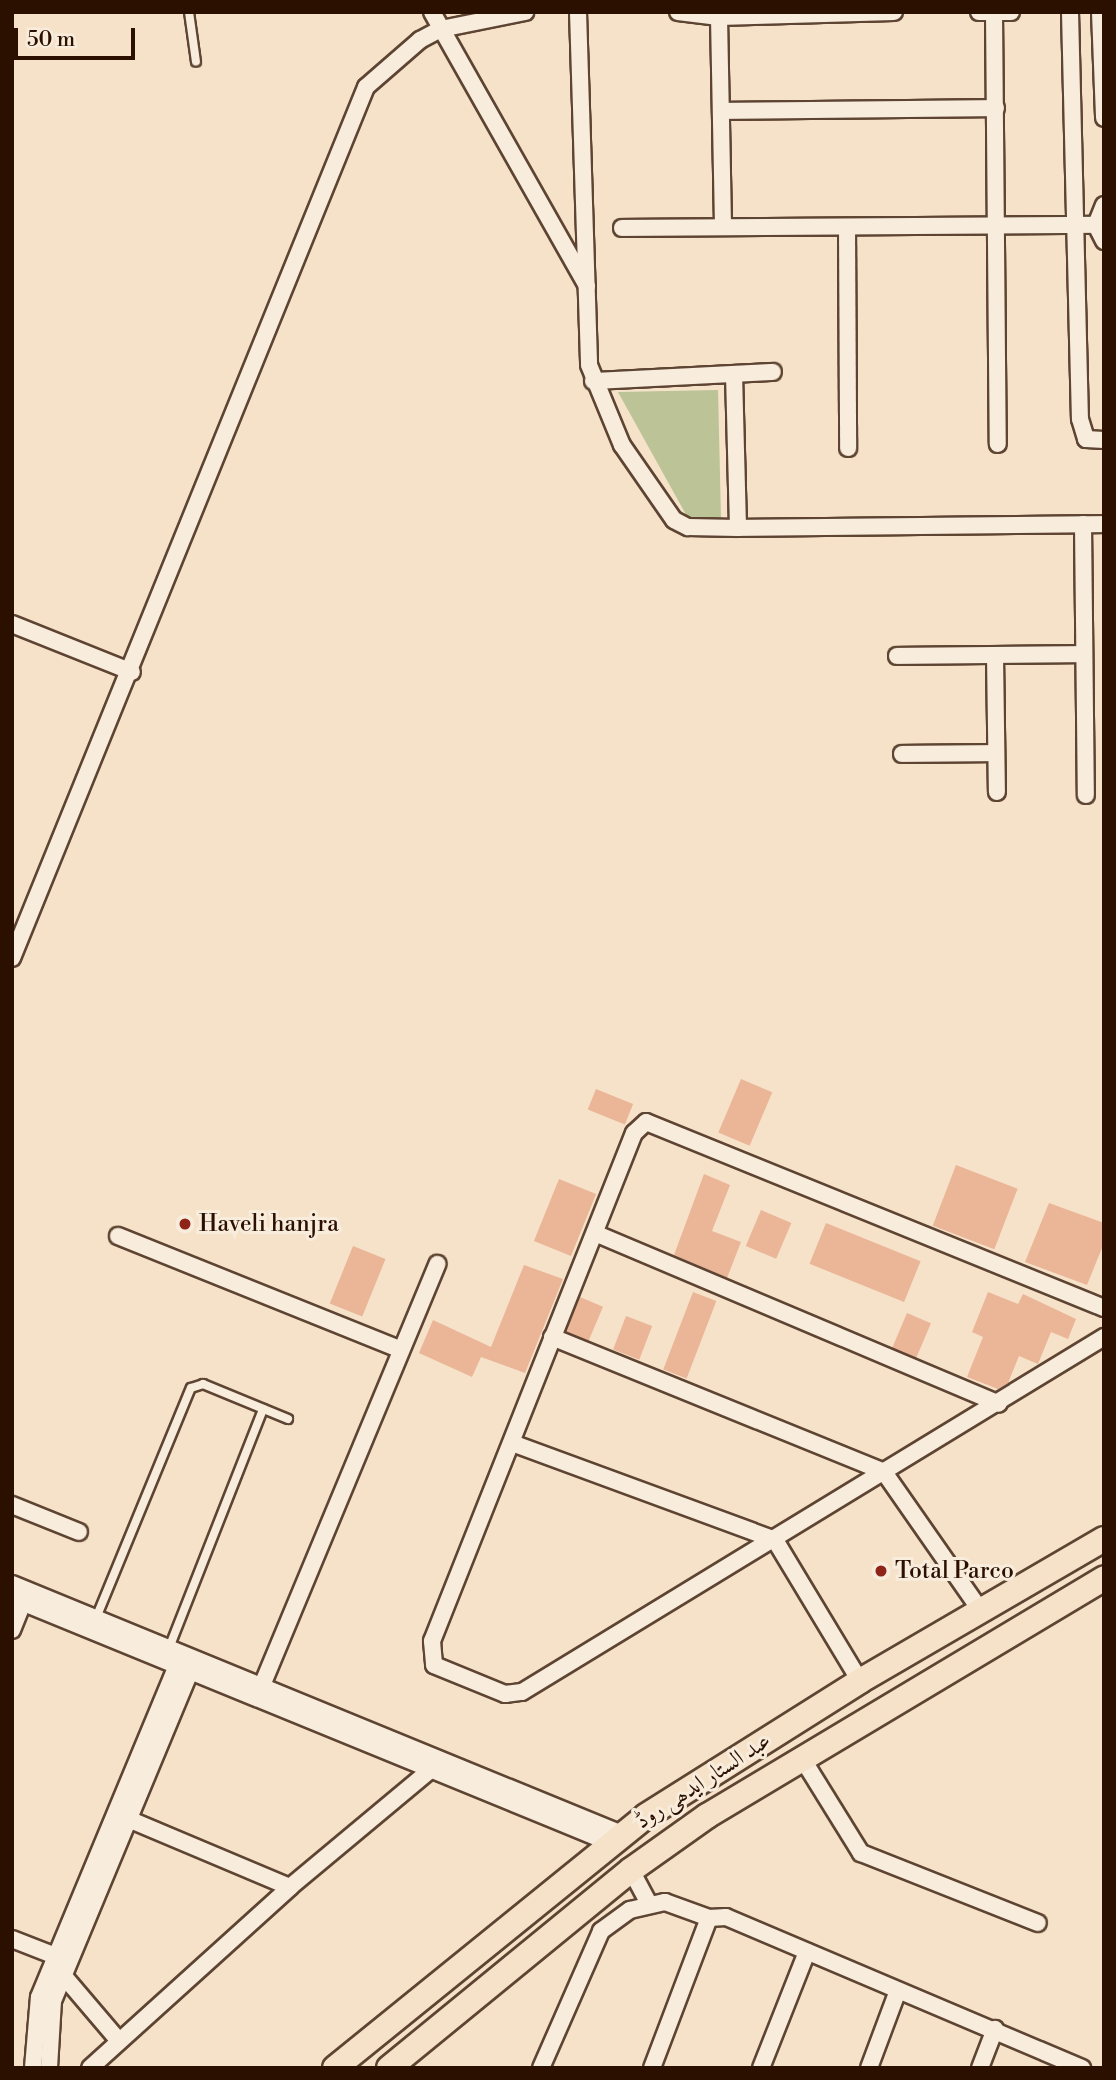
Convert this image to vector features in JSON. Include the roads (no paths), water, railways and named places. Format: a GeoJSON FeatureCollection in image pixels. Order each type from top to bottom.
{"type":"FeatureCollection","features":[{"type":"Feature","properties":{"kind":"main road","name":"عبد الستار ایدھی روڈ"},"geometry":{"type":"LineString","coordinates":[[335,2068],[617,1839],[860,1681],[1104,1539]]}},
{"type":"Feature","properties":{"kind":"main road","name":"عبد الستار ایدھی روڈ"},"geometry":{"type":"LineString","coordinates":[[388,2068],[631,1870],[802,1758],[1104,1578]]}},
{"type":"Feature","properties":{"kind":"street"},"geometry":{"type":"LineString","coordinates":[[432,12],[588,288]]}},
{"type":"Feature","properties":{"kind":"street"},"geometry":{"type":"LineString","coordinates":[[12,958],[132,673],[366,87],[401,54],[441,29],[525,12]]}},
{"type":"Feature","properties":{"kind":"street"},"geometry":{"type":"LineString","coordinates":[[578,12],[593,381],[622,446],[674,520],[688,527],[738,528],[1104,524]]}},
{"type":"Feature","properties":{"kind":"street"},"geometry":{"type":"LineString","coordinates":[[678,12],[712,15],[894,12]]}},
{"type":"Feature","properties":{"kind":"street"},"geometry":{"type":"LineString","coordinates":[[979,12],[1011,12]]}},
{"type":"Feature","properties":{"kind":"street"},"geometry":{"type":"LineString","coordinates":[[1070,12],[1078,225],[1080,419],[1086,439],[1104,440]]}},
{"type":"Feature","properties":{"kind":"street"},"geometry":{"type":"LineString","coordinates":[[1100,12],[1104,118]]}},
{"type":"Feature","properties":{"kind":"street"},"geometry":{"type":"LineString","coordinates":[[994,13],[998,444]]}},
{"type":"Feature","properties":{"kind":"street"},"geometry":{"type":"LineString","coordinates":[[712,15],[722,111],[723,227]]}},
{"type":"Feature","properties":{"kind":"street"},"geometry":{"type":"LineString","coordinates":[[722,111],[996,108]]}},
{"type":"Feature","properties":{"kind":"street"},"geometry":{"type":"LineString","coordinates":[[1104,205],[1096,225],[1104,241]]}},
{"type":"Feature","properties":{"kind":"street"},"geometry":{"type":"LineString","coordinates":[[622,228],[1096,225]]}},
{"type":"Feature","properties":{"kind":"street"},"geometry":{"type":"LineString","coordinates":[[846,226],[848,448]]}},
{"type":"Feature","properties":{"kind":"street"},"geometry":{"type":"LineString","coordinates":[[593,381],[773,372]]}},
{"type":"Feature","properties":{"kind":"street"},"geometry":{"type":"LineString","coordinates":[[734,374],[738,528]]}},
{"type":"Feature","properties":{"kind":"street"},"geometry":{"type":"LineString","coordinates":[[1083,524],[1086,795]]}},
{"type":"Feature","properties":{"kind":"street"},"geometry":{"type":"LineString","coordinates":[[12,624],[132,673]]}},
{"type":"Feature","properties":{"kind":"street"},"geometry":{"type":"LineString","coordinates":[[897,656],[1084,654]]}},
{"type":"Feature","properties":{"kind":"street"},"geometry":{"type":"LineString","coordinates":[[995,655],[997,793]]}},
{"type":"Feature","properties":{"kind":"street"},"geometry":{"type":"LineString","coordinates":[[902,754],[996,753]]}},
{"type":"Feature","properties":{"kind":"street"},"geometry":{"type":"LineString","coordinates":[[1104,1308],[646,1122],[635,1133],[597,1234],[552,1337],[432,1641],[430,1657],[441,1670],[505,1694],[522,1692],[999,1405],[1104,1337]]}},
{"type":"Feature","properties":{"kind":"street"},"geometry":{"type":"LineString","coordinates":[[597,1234],[999,1405]]}},
{"type":"Feature","properties":{"kind":"street"},"geometry":{"type":"LineString","coordinates":[[118,1236],[401,1350]]}},
{"type":"Feature","properties":{"kind":"street"},"geometry":{"type":"LineString","coordinates":[[259,1692],[437,1264]]}},
{"type":"Feature","properties":{"kind":"street"},"geometry":{"type":"LineString","coordinates":[[552,1337],[884,1472],[981,1611]]}},
{"type":"Feature","properties":{"kind":"street"},"geometry":{"type":"LineString","coordinates":[[512,1443],[775,1540],[860,1681]]}},
{"type":"Feature","properties":{"kind":"street"},"geometry":{"type":"LineString","coordinates":[[12,1505],[79,1532]]}},
{"type":"Feature","properties":{"kind":"street"},"geometry":{"type":"LineString","coordinates":[[12,1584],[96,1618],[183,1660],[617,1839]]}},
{"type":"Feature","properties":{"kind":"street"},"geometry":{"type":"LineString","coordinates":[[12,1630],[18,1601],[183,1660]]}},
{"type":"Feature","properties":{"kind":"street"},"geometry":{"type":"LineString","coordinates":[[49,2068],[48,2032],[62,1964],[124,1817],[183,1660]]}},
{"type":"Feature","properties":{"kind":"street"},"geometry":{"type":"LineString","coordinates":[[802,1758],[861,1853],[1038,1923]]}},
{"type":"Feature","properties":{"kind":"street"},"geometry":{"type":"LineString","coordinates":[[90,2068],[290,1887],[438,1764]]}},
{"type":"Feature","properties":{"kind":"street"},"geometry":{"type":"LineString","coordinates":[[124,1817],[290,1887]]}},
{"type":"Feature","properties":{"kind":"street"},"geometry":{"type":"LineString","coordinates":[[631,1870],[649,1904]]}},
{"type":"Feature","properties":{"kind":"street"},"geometry":{"type":"LineString","coordinates":[[541,2068],[601,1931],[611,1920],[649,1904],[665,1902],[709,1918],[726,1917],[897,1993],[995,2029],[1082,2068]]}},
{"type":"Feature","properties":{"kind":"street"},"geometry":{"type":"LineString","coordinates":[[652,2068],[709,1918]]}},
{"type":"Feature","properties":{"kind":"street"},"geometry":{"type":"LineString","coordinates":[[12,1939],[62,1964],[119,2041]]}},
{"type":"Feature","properties":{"kind":"street"},"geometry":{"type":"LineString","coordinates":[[761,2068],[807,1952]]}},
{"type":"Feature","properties":{"kind":"street"},"geometry":{"type":"LineString","coordinates":[[33,2068],[38,1997],[62,1964]]}},
{"type":"Feature","properties":{"kind":"street"},"geometry":{"type":"LineString","coordinates":[[869,2068],[897,1993]]}},
{"type":"Feature","properties":{"kind":"street"},"geometry":{"type":"LineString","coordinates":[[980,2068],[995,2029]]}},
{"type":"Feature","properties":{"kind":"lane"},"geometry":{"type":"LineString","coordinates":[[190,12],[196,62]]}},
{"type":"Feature","properties":{"kind":"lane"},"geometry":{"type":"LineString","coordinates":[[96,1618],[191,1388],[203,1384],[288,1419]]}},
{"type":"Feature","properties":{"kind":"lane"},"geometry":{"type":"LineString","coordinates":[[183,1660],[263,1409]]}},
{"type":"Feature","properties":{"kind":"place","name":"Haveli hanjra"},"geometry":{"type":"Point","coordinates":[185,1224]}},
{"type":"Feature","properties":{"kind":"place","name":"Total Parco"},"geometry":{"type":"Point","coordinates":[881,1571]}}]}
